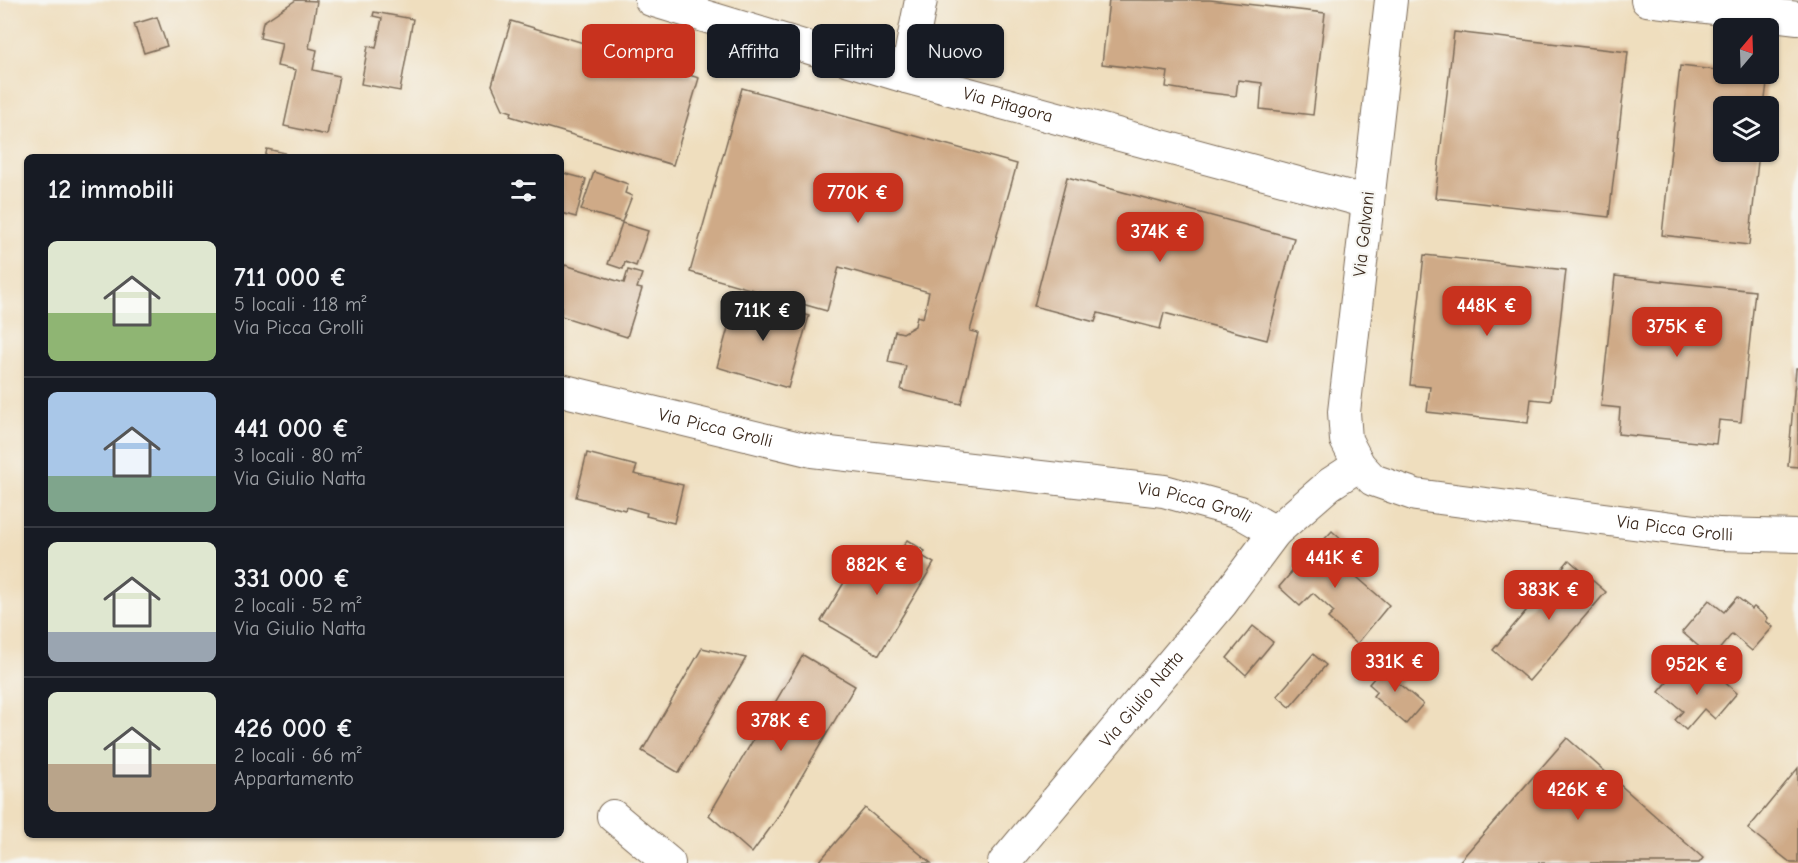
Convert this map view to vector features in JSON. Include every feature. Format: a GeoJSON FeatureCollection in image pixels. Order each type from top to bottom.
{"type":"FeatureCollection","features":[{"type":"Feature","properties":{"kind":"street","name":"Via Pitagora"},"geometry":{"type":"LineString","coordinates":[[651,0],[906,77],[1368,202]]}},
{"type":"Feature","properties":{"kind":"street"},"geometry":{"type":"LineString","coordinates":[[906,77],[921,0]]}},
{"type":"Feature","properties":{"kind":"street","name":"Via Galvani"},"geometry":{"type":"LineString","coordinates":[[1359,465],[1346,440],[1344,412],[1391,0]]}},
{"type":"Feature","properties":{"kind":"street"},"geometry":{"type":"LineString","coordinates":[[1647,0],[1798,18]]}},
{"type":"Feature","properties":{"kind":"street","name":"Via Picca Grolli"},"geometry":{"type":"LineString","coordinates":[[564,391],[812,451],[1164,491],[1240,512],[1275,532]]}},
{"type":"Feature","properties":{"kind":"street"},"geometry":{"type":"LineString","coordinates":[[1275,532],[1330,484],[1359,465]]}},
{"type":"Feature","properties":{"kind":"street","name":"Via Picca Grolli"},"geometry":{"type":"LineString","coordinates":[[1359,465],[1373,480],[1416,495],[1719,534],[1798,536]]}},
{"type":"Feature","properties":{"kind":"street","name":"Via Giulio Natta"},"geometry":{"type":"LineString","coordinates":[[1004,863],[1222,603],[1275,532]]}},
{"type":"Feature","properties":{"kind":"street"},"geometry":{"type":"LineString","coordinates":[[613,816],[669,863]]}},
{"type":"Feature","properties":{"kind":"building"},"geometry":{"type":"Polygon","coordinates":[[[296,0],[317,1],[309,48],[317,50],[313,70],[339,76],[327,135],[284,126],[296,70],[277,66],[282,43],[260,38],[263,22],[296,0]]]}},
{"type":"Feature","properties":{"kind":"building"},"geometry":{"type":"Polygon","coordinates":[[[1109,0],[1210,0],[1325,13],[1313,115],[1260,109],[1262,83],[1238,80],[1236,96],[1184,90],[1166,87],[1168,72],[1102,64],[1109,0]]]}},
{"type":"Feature","properties":{"kind":"building"},"geometry":{"type":"Polygon","coordinates":[[[374,12],[413,19],[400,91],[361,84],[368,46],[376,48],[382,18],[373,16],[374,12]]]}},
{"type":"Feature","properties":{"kind":"building"},"geometry":{"type":"Polygon","coordinates":[[[157,17],[167,46],[144,53],[134,24],[157,17]]]}},
{"type":"Feature","properties":{"kind":"building"},"geometry":{"type":"Polygon","coordinates":[[[511,21],[582,43],[582,78],[699,78],[673,165],[510,116],[512,112],[503,109],[492,85],[511,21]]]}},
{"type":"Feature","properties":{"kind":"building"},"geometry":{"type":"Polygon","coordinates":[[[1454,32],[1628,52],[1609,217],[1435,198],[1454,32]]]}},
{"type":"Feature","properties":{"kind":"building"},"geometry":{"type":"Polygon","coordinates":[[[1680,66],[1713,70],[1713,84],[1767,84],[1765,96],[1713,96],[1713,162],[1758,162],[1749,245],[1662,235],[1680,66]]]}},
{"type":"Feature","properties":{"kind":"building"},"geometry":{"type":"Polygon","coordinates":[[[742,88],[1017,164],[970,331],[978,333],[961,404],[901,390],[906,366],[888,362],[895,331],[903,333],[915,326],[917,316],[923,318],[929,292],[839,267],[827,311],[690,272],[742,88]]]}},
{"type":"Feature","properties":{"kind":"building"},"geometry":{"type":"Polygon","coordinates":[[[267,149],[285,153],[285,154],[266,154],[267,149]]]}},
{"type":"Feature","properties":{"kind":"building"},"geometry":{"type":"Polygon","coordinates":[[[594,172],[628,184],[625,193],[632,196],[622,222],[581,210],[594,172]]]}},
{"type":"Feature","properties":{"kind":"building"},"geometry":{"type":"Polygon","coordinates":[[[564,173],[586,179],[576,217],[564,214],[564,173]]]}},
{"type":"Feature","properties":{"kind":"building"},"geometry":{"type":"Polygon","coordinates":[[[1067,177],[1294,238],[1267,340],[1164,313],[1160,329],[1098,313],[1095,322],[1034,306],[1067,177]]]}},
{"type":"Feature","properties":{"kind":"building"},"geometry":{"type":"Polygon","coordinates":[[[622,223],[648,231],[636,266],[625,262],[623,269],[608,264],[622,223]]]}},
{"type":"Feature","properties":{"kind":"building"},"geometry":{"type":"Polygon","coordinates":[[[1424,255],[1566,270],[1551,401],[1531,399],[1528,423],[1427,412],[1430,387],[1410,385],[1424,255]]]}},
{"type":"Feature","properties":{"kind":"building"},"geometry":{"type":"Polygon","coordinates":[[[565,265],[624,283],[628,270],[642,274],[637,288],[642,289],[627,337],[564,317],[565,265]]]}},
{"type":"Feature","properties":{"kind":"building"},"geometry":{"type":"Polygon","coordinates":[[[1615,276],[1755,291],[1741,422],[1719,420],[1716,444],[1618,434],[1620,408],[1601,406],[1615,276]]]}},
{"type":"Feature","properties":{"kind":"building"},"geometry":{"type":"Polygon","coordinates":[[[737,296],[809,316],[788,388],[717,367],[737,296]]]}},
{"type":"Feature","properties":{"kind":"building"},"geometry":{"type":"Polygon","coordinates":[[[1796,368],[1798,368],[1798,467],[1788,466],[1796,368]]]}},
{"type":"Feature","properties":{"kind":"building"},"geometry":{"type":"Polygon","coordinates":[[[587,453],[637,466],[634,474],[683,485],[674,523],[646,516],[647,513],[626,507],[625,510],[576,497],[587,453]]]}},
{"type":"Feature","properties":{"kind":"building"},"geometry":{"type":"Polygon","coordinates":[[[1332,531],[1347,545],[1335,558],[1389,605],[1357,644],[1328,618],[1334,612],[1313,593],[1300,606],[1279,587],[1317,542],[1320,544],[1332,531]]]}},
{"type":"Feature","properties":{"kind":"building"},"geometry":{"type":"Polygon","coordinates":[[[907,540],[925,551],[922,556],[934,563],[879,655],[821,621],[864,549],[892,566],[907,540]]]}},
{"type":"Feature","properties":{"kind":"building"},"geometry":{"type":"Polygon","coordinates":[[[1569,560],[1606,592],[1529,681],[1493,650],[1569,560]]]}},
{"type":"Feature","properties":{"kind":"building"},"geometry":{"type":"Polygon","coordinates":[[[1737,597],[1768,618],[1766,621],[1773,627],[1752,651],[1732,634],[1712,658],[1682,632],[1709,600],[1724,612],[1737,597]]]}},
{"type":"Feature","properties":{"kind":"building"},"geometry":{"type":"Polygon","coordinates":[[[1253,626],[1273,642],[1246,675],[1227,658],[1253,626]]]}},
{"type":"Feature","properties":{"kind":"building"},"geometry":{"type":"Polygon","coordinates":[[[702,648],[746,658],[679,773],[642,751],[702,648]]]}},
{"type":"Feature","properties":{"kind":"building"},"geometry":{"type":"Polygon","coordinates":[[[1313,654],[1326,665],[1290,707],[1277,696],[1313,654]]]}},
{"type":"Feature","properties":{"kind":"building"},"geometry":{"type":"Polygon","coordinates":[[[803,655],[855,686],[776,820],[752,853],[709,815],[803,655]]]}},
{"type":"Feature","properties":{"kind":"building"},"geometry":{"type":"Polygon","coordinates":[[[1390,660],[1406,674],[1398,683],[1423,704],[1406,724],[1373,696],[1377,691],[1369,684],[1390,660]]]}},
{"type":"Feature","properties":{"kind":"building"},"geometry":{"type":"Polygon","coordinates":[[[1681,666],[1703,684],[1713,672],[1737,693],[1715,719],[1704,709],[1686,730],[1675,720],[1683,711],[1659,692],[1681,666]]]}},
{"type":"Feature","properties":{"kind":"building"},"geometry":{"type":"Polygon","coordinates":[[[1567,738],[1703,858],[1699,863],[1458,863],[1567,738]]]}},
{"type":"Feature","properties":{"kind":"building"},"geometry":{"type":"Polygon","coordinates":[[[1798,768],[1798,863],[1791,863],[1748,829],[1798,768]]]}},
{"type":"Feature","properties":{"kind":"building"},"geometry":{"type":"Polygon","coordinates":[[[865,808],[931,863],[818,863],[865,808]]]}}]}
